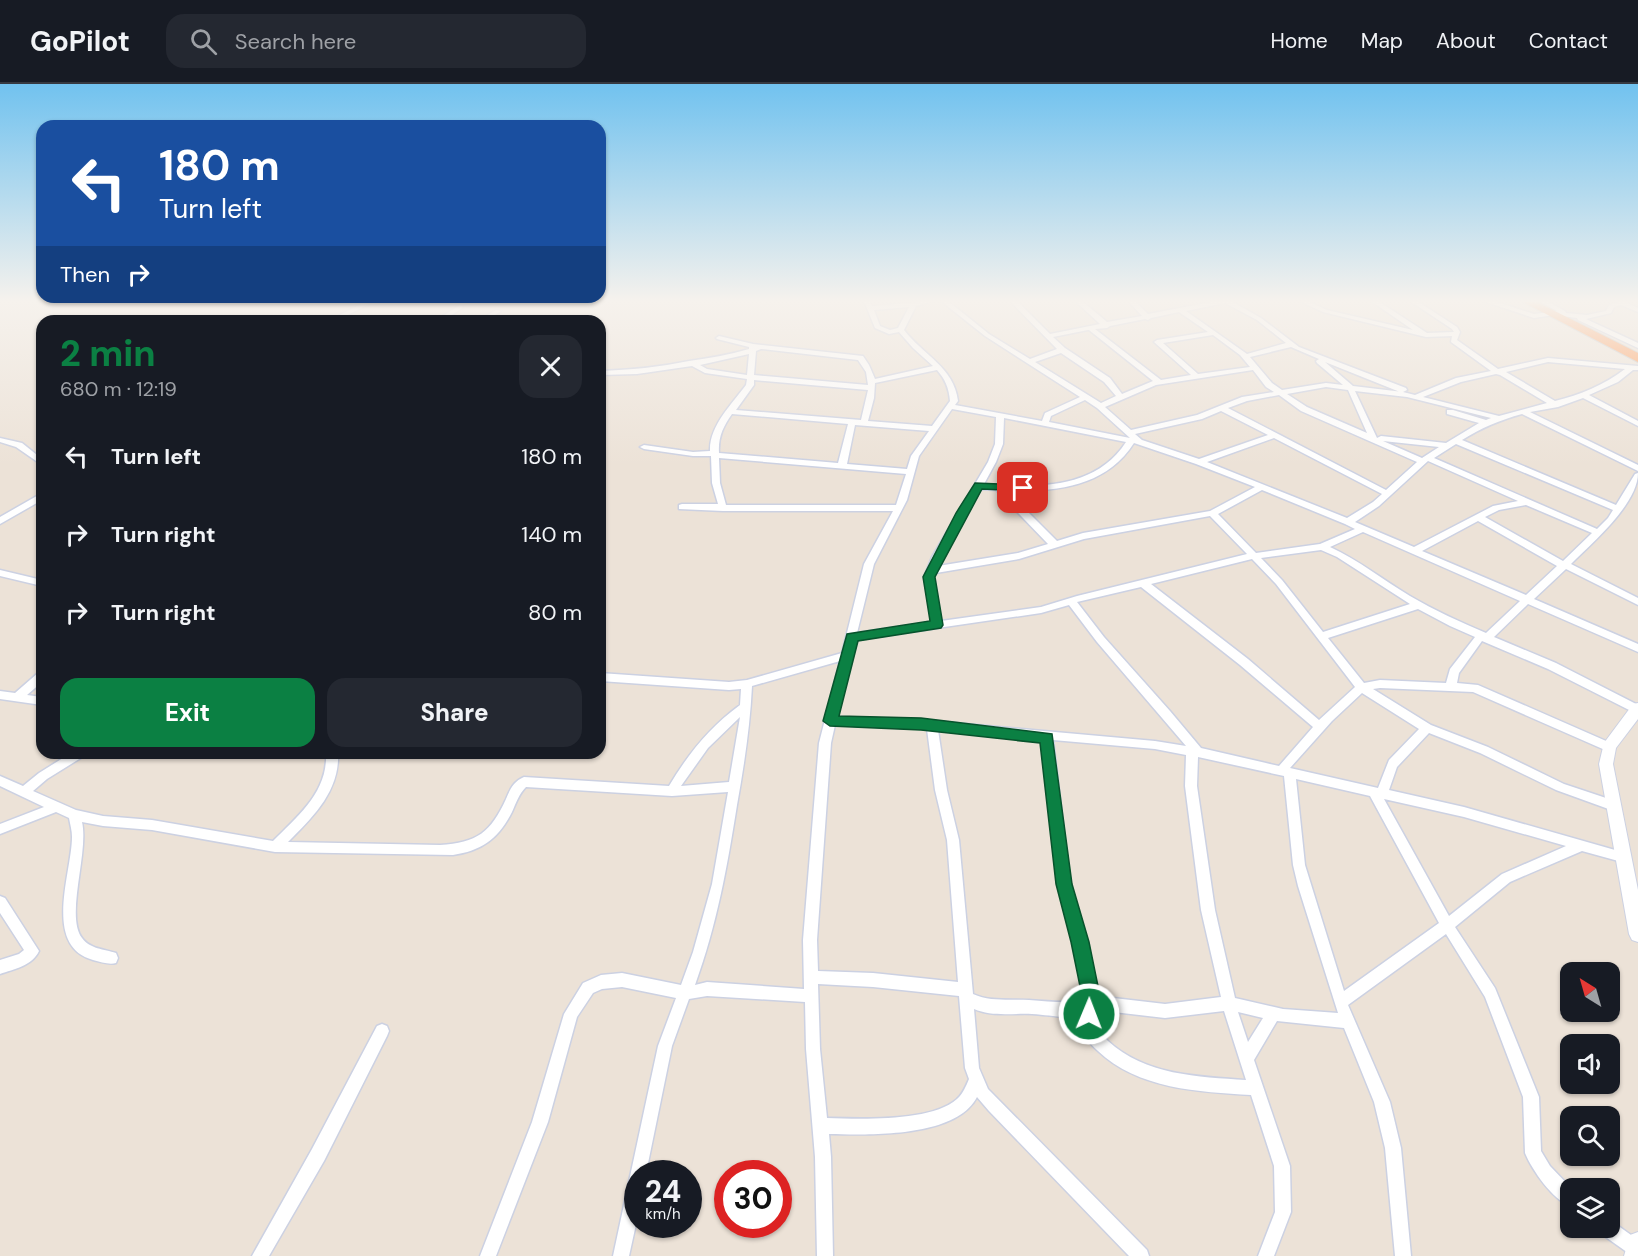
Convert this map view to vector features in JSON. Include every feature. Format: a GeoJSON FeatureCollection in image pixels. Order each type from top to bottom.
{"type":"FeatureCollection","features":[{"type":"Feature","properties":{"kind":"highway"},"geometry":{"type":"LineString","coordinates":[[1621,356],[1636,365]]}},
{"type":"Feature","properties":{"kind":"street"},"geometry":{"type":"LineString","coordinates":[[606,373],[639,371],[723,356]]}},
{"type":"Feature","properties":{"kind":"street"},"geometry":{"type":"LineString","coordinates":[[723,508],[716,483],[714,454],[717,432],[733,412],[752,377],[755,356]]}},
{"type":"Feature","properties":{"kind":"street"},"geometry":{"type":"LineString","coordinates":[[853,356],[864,362],[872,385],[864,423]]}},
{"type":"Feature","properties":{"kind":"street"},"geometry":{"type":"LineString","coordinates":[[825,1256],[810,940],[820,784],[825,743],[868,564],[898,508],[915,456],[951,406],[954,395],[939,367],[927,356]]}},
{"type":"Feature","properties":{"kind":"street"},"geometry":{"type":"LineString","coordinates":[[1019,356],[1100,406],[1134,438]]}},
{"type":"Feature","properties":{"kind":"street"},"geometry":{"type":"LineString","coordinates":[[1029,362],[1046,356]]}},
{"type":"Feature","properties":{"kind":"street"},"geometry":{"type":"LineString","coordinates":[[1071,356],[1107,380],[1121,397]]}},
{"type":"Feature","properties":{"kind":"street"},"geometry":{"type":"LineString","coordinates":[[1126,356],[1160,382]]}},
{"type":"Feature","properties":{"kind":"street"},"geometry":{"type":"LineString","coordinates":[[1173,356],[1195,375]]}},
{"type":"Feature","properties":{"kind":"street"},"geometry":{"type":"LineString","coordinates":[[1246,356],[1269,385],[1310,412],[1597,532]]}},
{"type":"Feature","properties":{"kind":"street"},"geometry":{"type":"LineString","coordinates":[[1315,356],[1350,387],[1373,438]]}},
{"type":"Feature","properties":{"kind":"street"},"geometry":{"type":"LineString","coordinates":[[1315,356],[1422,398],[1468,419],[1487,423]]}},
{"type":"Feature","properties":{"kind":"street"},"geometry":{"type":"LineString","coordinates":[[1472,356],[1555,405]]}},
{"type":"Feature","properties":{"kind":"street"},"geometry":{"type":"LineString","coordinates":[[1422,398],[1459,380],[1500,373],[1548,360],[1636,365]]}},
{"type":"Feature","properties":{"kind":"street"},"geometry":{"type":"LineString","coordinates":[[691,363],[711,373],[872,385],[939,367]]}},
{"type":"Feature","properties":{"kind":"street"},"geometry":{"type":"LineString","coordinates":[[1348,522],[1388,494],[1425,460],[1487,423],[1584,396],[1615,380],[1636,365]]}},
{"type":"Feature","properties":{"kind":"street"},"geometry":{"type":"LineString","coordinates":[[1100,406],[1160,382],[1195,375],[1255,368]]}},
{"type":"Feature","properties":{"kind":"street"},"geometry":{"type":"LineString","coordinates":[[979,486],[1050,487],[1081,480],[1118,460],[1134,438],[1238,402],[1279,392],[1297,392],[1326,385],[1422,398],[1499,418]]}},
{"type":"Feature","properties":{"kind":"street"},"geometry":{"type":"LineString","coordinates":[[1584,396],[1638,424]]}},
{"type":"Feature","properties":{"kind":"street"},"geometry":{"type":"LineString","coordinates":[[1044,423],[1048,415],[1086,397]]}},
{"type":"Feature","properties":{"kind":"street"},"geometry":{"type":"LineString","coordinates":[[951,406],[1134,438],[1348,522],[1638,648]]}},
{"type":"Feature","properties":{"kind":"street"},"geometry":{"type":"LineString","coordinates":[[1223,409],[1388,494]]}},
{"type":"Feature","properties":{"kind":"street"},"geometry":{"type":"LineString","coordinates":[[733,412],[935,429]]}},
{"type":"Feature","properties":{"kind":"street"},"geometry":{"type":"LineString","coordinates":[[1525,413],[1638,468]]}},
{"type":"Feature","properties":{"kind":"street"},"geometry":{"type":"LineString","coordinates":[[937,625],[929,577],[979,486],[999,444],[1000,416]]}},
{"type":"Feature","properties":{"kind":"street"},"geometry":{"type":"LineString","coordinates":[[842,466],[852,422]]}},
{"type":"Feature","properties":{"kind":"street"},"geometry":{"type":"LineString","coordinates":[[1199,462],[1273,436]]}},
{"type":"Feature","properties":{"kind":"street"},"geometry":{"type":"LineString","coordinates":[[1373,438],[1447,446]]}},
{"type":"Feature","properties":{"kind":"street"},"geometry":{"type":"LineString","coordinates":[[0,440],[19,445],[36,458]]}},
{"type":"Feature","properties":{"kind":"street"},"geometry":{"type":"LineString","coordinates":[[1456,441],[1619,509]]}},
{"type":"Feature","properties":{"kind":"street"},"geometry":{"type":"LineString","coordinates":[[644,447],[693,454],[910,472]]}},
{"type":"Feature","properties":{"kind":"street"},"geometry":{"type":"LineString","coordinates":[[1451,686],[1454,672],[1483,638],[1597,532],[1619,509],[1638,476]]}},
{"type":"Feature","properties":{"kind":"street"},"geometry":{"type":"LineString","coordinates":[[999,488],[1055,544]]}},
{"type":"Feature","properties":{"kind":"street"},"geometry":{"type":"LineString","coordinates":[[932,570],[1019,556],[1083,536],[1212,513],[1260,488]]}},
{"type":"Feature","properties":{"kind":"street"},"geometry":{"type":"LineString","coordinates":[[0,521],[36,500]]}},
{"type":"Feature","properties":{"kind":"street"},"geometry":{"type":"LineString","coordinates":[[1413,550],[1429,545],[1496,508],[1527,502]]}},
{"type":"Feature","properties":{"kind":"street"},"geometry":{"type":"LineString","coordinates":[[682,507],[898,508]]}},
{"type":"Feature","properties":{"kind":"street"},"geometry":{"type":"LineString","coordinates":[[1212,513],[1279,582],[1361,687],[1427,728],[1484,750],[1560,787],[1614,806]]}},
{"type":"Feature","properties":{"kind":"street"},"geometry":{"type":"LineString","coordinates":[[1478,517],[1638,602]]}},
{"type":"Feature","properties":{"kind":"street"},"geometry":{"type":"LineString","coordinates":[[852,637],[1041,610],[1253,556],[1322,548],[1362,529]]}},
{"type":"Feature","properties":{"kind":"street"},"geometry":{"type":"LineString","coordinates":[[1322,548],[1341,555],[1419,605],[1483,638],[1552,666],[1638,708],[1609,747],[1606,764],[1638,934]]}},
{"type":"Feature","properties":{"kind":"street"},"geometry":{"type":"LineString","coordinates":[[0,573],[36,582]]}},
{"type":"Feature","properties":{"kind":"street"},"geometry":{"type":"LineString","coordinates":[[1144,584],[1244,662],[1320,728]]}},
{"type":"Feature","properties":{"kind":"street"},"geometry":{"type":"LineString","coordinates":[[1071,601],[1085,622],[1164,708],[1195,752],[1191,786],[1203,886],[1229,1003],[1282,1166],[1283,1212],[1266,1256]]}},
{"type":"Feature","properties":{"kind":"street"},"geometry":{"type":"LineString","coordinates":[[1322,636],[1419,605]]}},
{"type":"Feature","properties":{"kind":"street"},"geometry":{"type":"LineString","coordinates":[[606,678],[673,684],[729,686],[747,684],[847,655]]}},
{"type":"Feature","properties":{"kind":"street"},"geometry":{"type":"LineString","coordinates":[[19,696],[36,681]]}},
{"type":"Feature","properties":{"kind":"street"},"geometry":{"type":"LineString","coordinates":[[641,1160],[665,1046],[687,993],[718,884],[732,787],[737,774],[747,684]]}},
{"type":"Feature","properties":{"kind":"street"},"geometry":{"type":"LineString","coordinates":[[1403,1256],[1393,1148],[1378,1090],[1340,1002],[1299,865],[1285,772],[1320,728],[1361,687],[1380,684],[1451,686],[1486,691],[1609,747]]}},
{"type":"Feature","properties":{"kind":"street"},"geometry":{"type":"LineString","coordinates":[[0,694],[36,700]]}},
{"type":"Feature","properties":{"kind":"street"},"geometry":{"type":"LineString","coordinates":[[672,791],[697,751],[712,733],[746,707]]}},
{"type":"Feature","properties":{"kind":"street"},"geometry":{"type":"LineString","coordinates":[[830,721],[932,725],[1047,738],[1155,746],[1195,752],[1464,812],[1622,856]]}},
{"type":"Feature","properties":{"kind":"street"},"geometry":{"type":"LineString","coordinates":[[932,725],[941,790],[953,840],[972,1068],[976,1080],[994,1106],[1141,1256]]}},
{"type":"Feature","properties":{"kind":"street"},"geometry":{"type":"LineString","coordinates":[[1427,728],[1389,766],[1378,793],[1447,925],[1490,993],[1531,1097],[1533,1153],[1544,1172],[1560,1188]]}},
{"type":"Feature","properties":{"kind":"street"},"geometry":{"type":"LineString","coordinates":[[1047,738],[1064,884],[1091,996],[1087,1025],[1090,1032],[1107,1049],[1131,1064],[1172,1081],[1255,1088]]}},
{"type":"Feature","properties":{"kind":"street"},"geometry":{"type":"LineString","coordinates":[[23,793],[43,776],[70,759]]}},
{"type":"Feature","properties":{"kind":"street"},"geometry":{"type":"LineString","coordinates":[[275,847],[324,790],[332,773],[332,759]]}},
{"type":"Feature","properties":{"kind":"street"},"geometry":{"type":"LineString","coordinates":[[0,781],[74,815],[103,821],[152,825],[275,847],[464,850],[477,846],[500,824],[517,787],[524,782],[672,791],[732,787]]}},
{"type":"Feature","properties":{"kind":"street"},"geometry":{"type":"LineString","coordinates":[[0,829],[56,807]]}},
{"type":"Feature","properties":{"kind":"street"},"geometry":{"type":"LineString","coordinates":[[74,815],[78,836],[68,910],[70,926],[82,949],[94,957],[111,958]]}},
{"type":"Feature","properties":{"kind":"street"},"geometry":{"type":"LineString","coordinates":[[1340,1002],[1447,925],[1506,878],[1580,846]]}},
{"type":"Feature","properties":{"kind":"street"},"geometry":{"type":"LineString","coordinates":[[0,902],[33,951],[23,959],[0,967]]}},
{"type":"Feature","properties":{"kind":"street"},"geometry":{"type":"LineString","coordinates":[[812,977],[864,979],[965,994],[984,1006],[1066,1011],[1113,1004],[1165,1011],[1229,1003],[1304,1019],[1348,1021]]}},
{"type":"Feature","properties":{"kind":"street"},"geometry":{"type":"LineString","coordinates":[[488,1256],[540,1122],[571,1014],[588,988],[601,982],[622,980],[687,993],[707,989],[812,996]]}},
{"type":"Feature","properties":{"kind":"street"},"geometry":{"type":"LineString","coordinates":[[1246,1059],[1273,1014]]}},
{"type":"Feature","properties":{"kind":"street"},"geometry":{"type":"LineString","coordinates":[[260,1256],[318,1155],[382,1030]]}},
{"type":"Feature","properties":{"kind":"street"},"geometry":{"type":"LineString","coordinates":[[820,1126],[878,1126],[903,1124],[933,1117],[955,1110],[964,1103],[976,1080]]}},
{"type":"Feature","properties":{"kind":"street"},"geometry":{"type":"LineString","coordinates":[[1620,1237],[1636,1249]]}},
{"type":"Feature","properties":{"kind":"street"},"geometry":{"type":"LineString","coordinates":[[621,1256],[625,1238]]}},
{"type":"Feature","properties":{"kind":"route"},"geometry":{"type":"LineString","coordinates":[[1023,488],[979,486],[962,513],[937,557],[929,577],[937,625],[852,637],[830,721],[921,724],[1047,738],[1057,807],[1064,884],[1085,964],[1091,996],[1089,1014]]}}]}
